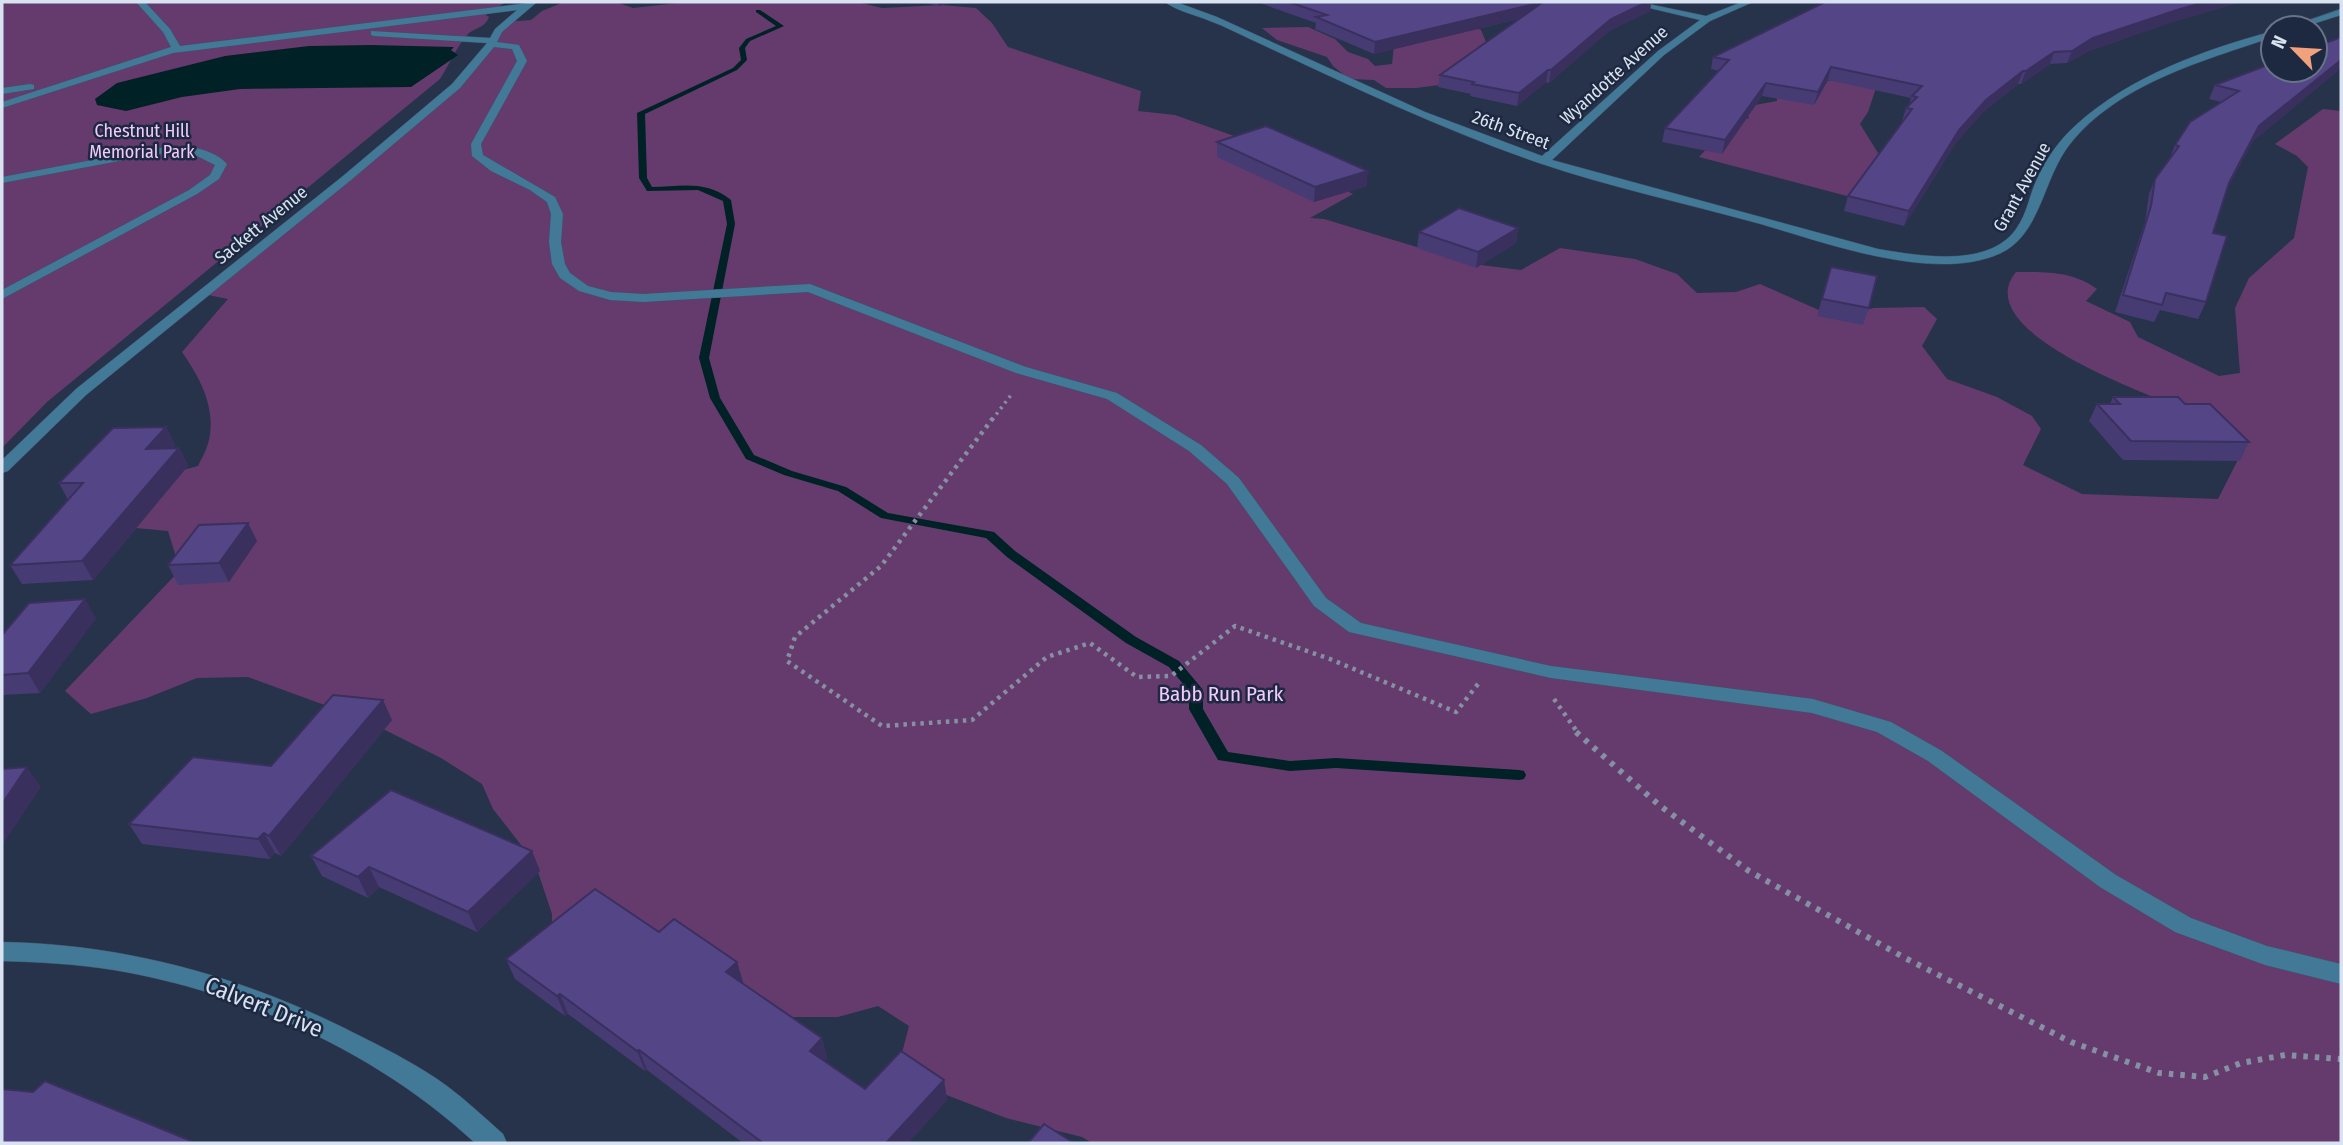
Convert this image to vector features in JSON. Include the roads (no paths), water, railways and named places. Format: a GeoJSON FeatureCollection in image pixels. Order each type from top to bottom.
{"type":"FeatureCollection","features":[{"type":"Feature","properties":{"kind":"street"},"geometry":{"type":"LineString","coordinates":[[140,2],[167,31],[177,49]]}},
{"type":"Feature","properties":{"kind":"street","name":"26th Street"},"geometry":{"type":"LineString","coordinates":[[1169,2],[1214,19],[1421,114],[1544,161],[1856,248]]}},
{"type":"Feature","properties":{"kind":"street"},"geometry":{"type":"LineString","coordinates":[[1628,2],[1707,19]]}},
{"type":"Feature","properties":{"kind":"street","name":"Wyandotte Avenue"},"geometry":{"type":"LineString","coordinates":[[1544,161],[1653,59],[1707,19],[1749,2]]}},
{"type":"Feature","properties":{"kind":"street"},"geometry":{"type":"LineString","coordinates":[[2,105],[177,49],[240,38],[528,5]]}},
{"type":"Feature","properties":{"kind":"street","name":"Sackett Avenue"},"geometry":{"type":"LineString","coordinates":[[2,468],[81,392],[462,81],[498,31],[528,5]]}},
{"type":"Feature","properties":{"kind":"street"},"geometry":{"type":"LineString","coordinates":[[304,31],[492,42],[516,47],[522,61],[476,144],[478,156],[492,168],[550,198],[559,215],[553,243],[557,261],[565,275],[575,283],[607,295],[654,300],[781,287],[810,288],[1028,372],[1112,396],[1195,448],[1233,481],[1320,602],[1355,628],[1531,668],[1813,706],[1884,727],[1935,756],[2108,881],[2183,925],[2265,955],[2341,974]]}},
{"type":"Feature","properties":{"kind":"street","name":"Grant Avenue"},"geometry":{"type":"LineString","coordinates":[[1856,248],[1902,258],[1954,259],[1994,253],[2010,246],[2022,230],[2045,176],[2062,148],[2076,130],[2102,108],[2132,88],[2170,70],[2259,39]]}},
{"type":"Feature","properties":{"kind":"street"},"geometry":{"type":"LineString","coordinates":[[2,91],[92,75]]}},
{"type":"Feature","properties":{"kind":"street"},"geometry":{"type":"LineString","coordinates":[[2,180],[156,150],[191,150],[214,158],[221,164],[215,177],[193,192],[2,295]]}},
{"type":"Feature","properties":{"kind":"street","name":"Calvert Drive"},"geometry":{"type":"LineString","coordinates":[[2,951],[115,961],[206,982],[319,1027],[407,1076],[430,1089],[494,1143]]}},
{"type":"Feature","properties":{"kind":"waterway"},"geometry":{"type":"LineString","coordinates":[[758,11],[781,26],[748,40],[742,48],[744,60],[735,69],[641,113],[643,178],[650,189],[698,187],[727,200],[731,224],[704,358],[715,398],[750,457],[788,473],[842,489],[885,516],[990,535],[1011,554],[1131,640],[1174,664],[1196,690],[1196,709],[1223,756],[1290,766],[1336,763],[1519,775]]}},
{"type":"Feature","properties":{"kind":"park label","name":"Chestnut Hill Memorial Park"},"geometry":{"type":"Point","coordinates":[142,141]}},
{"type":"Feature","properties":{"kind":"park label","name":"Babb Run Park"},"geometry":{"type":"Point","coordinates":[1221,694]}}]}
